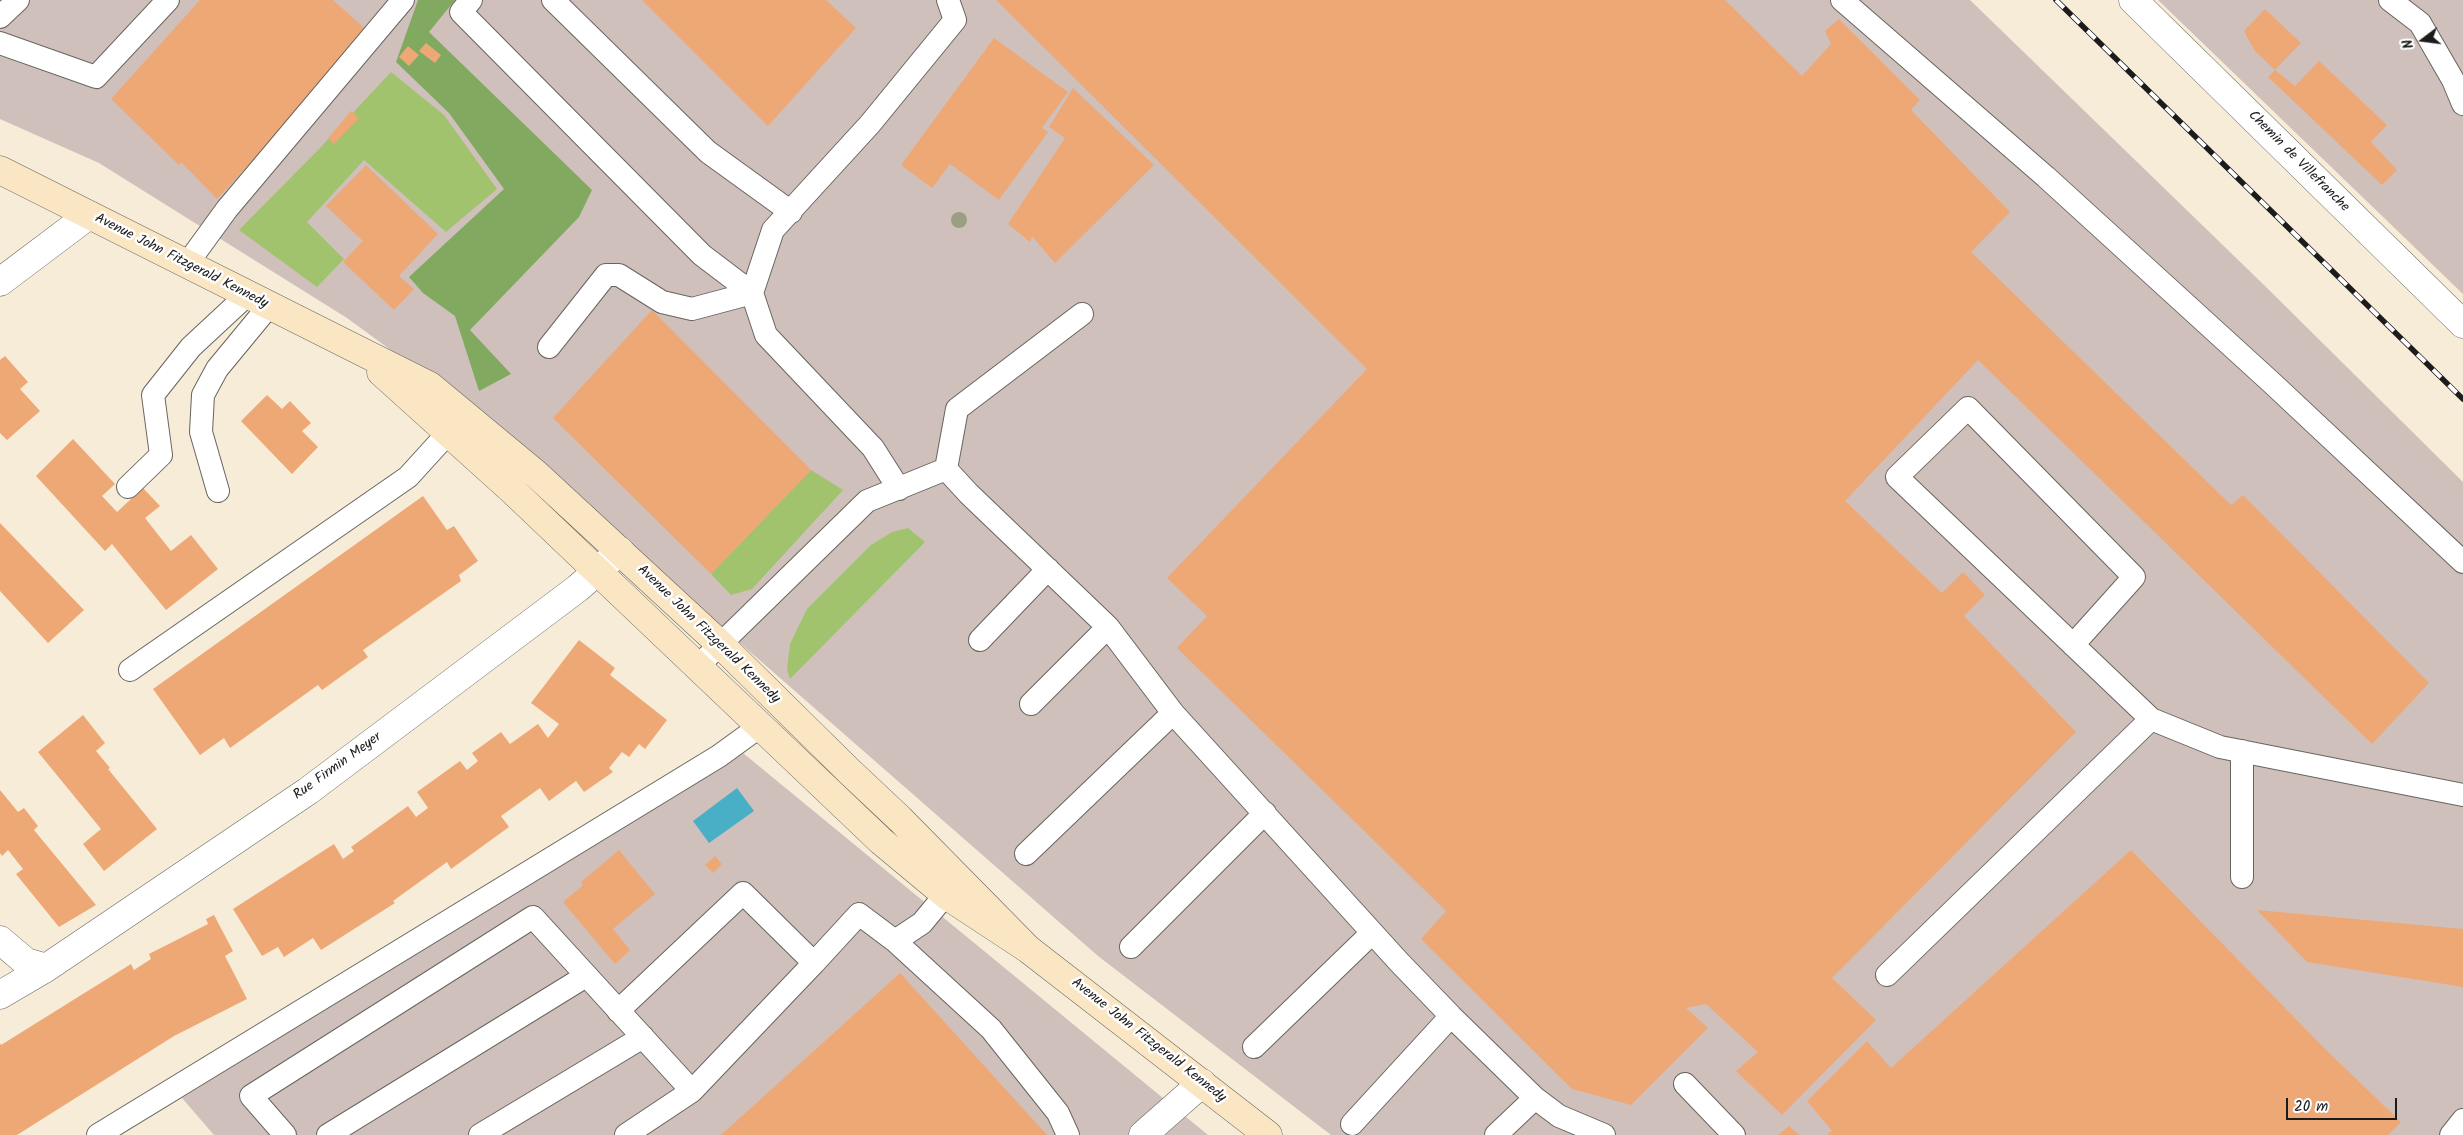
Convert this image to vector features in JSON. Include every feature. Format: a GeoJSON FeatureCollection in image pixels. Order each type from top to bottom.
{"type":"FeatureCollection","features":[{"type":"Feature","properties":{"kind":"street","name":"Chemin de Villefranche"},"geometry":{"type":"LineString","coordinates":[[2133,0],[2463,324]]}},
{"type":"Feature","properties":{"kind":"street","name":"Avenue John Fitzgerald Kennedy"},"geometry":{"type":"LineString","coordinates":[[0,170],[362,354],[430,386],[536,474],[720,644],[953,887],[1028,949],[1267,1135]]}},
{"type":"Feature","properties":{"kind":"street"},"geometry":{"type":"LineString","coordinates":[[0,282],[89,215]]}},
{"type":"Feature","properties":{"kind":"street","name":"Avenue John Fitzgerald Kennedy"},"geometry":{"type":"LineString","coordinates":[[362,354],[881,841],[953,887]]}},
{"type":"Feature","properties":{"kind":"street","name":"Rue Firmin Meyer"},"geometry":{"type":"LineString","coordinates":[[0,995],[46,968],[308,791],[578,588],[620,551]]}},
{"type":"Feature","properties":{"kind":"street"},"geometry":{"type":"LineString","coordinates":[[0,940],[26,962],[46,968]]}},
{"type":"Feature","properties":{"kind":"street"},"geometry":{"type":"LineString","coordinates":[[1143,1135],[1202,1083]]}},
{"type":"Feature","properties":{"kind":"lane"},"geometry":{"type":"LineString","coordinates":[[0,17],[18,0]]}},
{"type":"Feature","properties":{"kind":"lane"},"geometry":{"type":"LineString","coordinates":[[0,43],[96,77],[168,0]]}},
{"type":"Feature","properties":{"kind":"lane"},"geometry":{"type":"LineString","coordinates":[[186,264],[227,209],[403,0]]}},
{"type":"Feature","properties":{"kind":"lane"},"geometry":{"type":"LineString","coordinates":[[471,0],[461,12],[702,254],[752,293],[766,335],[873,448],[898,489]]}},
{"type":"Feature","properties":{"kind":"lane"},"geometry":{"type":"LineString","coordinates":[[553,0],[708,152],[791,212]]}},
{"type":"Feature","properties":{"kind":"lane"},"geometry":{"type":"LineString","coordinates":[[752,293],[773,230],[870,124],[955,20],[948,0]]}},
{"type":"Feature","properties":{"kind":"lane"},"geometry":{"type":"LineString","coordinates":[[1842,0],[2046,178],[2272,383],[2463,562]]}},
{"type":"Feature","properties":{"kind":"lane"},"geometry":{"type":"LineString","coordinates":[[2390,0],[2420,23],[2453,80],[2463,104]]}},
{"type":"Feature","properties":{"kind":"lane"},"geometry":{"type":"LineString","coordinates":[[549,346],[606,275],[620,275],[662,302],[692,309],[752,293]]}},
{"type":"Feature","properties":{"kind":"lane"},"geometry":{"type":"LineString","coordinates":[[128,487],[161,455],[153,395],[191,347],[258,301]]}},
{"type":"Feature","properties":{"kind":"lane"},"geometry":{"type":"LineString","coordinates":[[218,491],[201,432],[203,395],[258,301]]}},
{"type":"Feature","properties":{"kind":"lane"},"geometry":{"type":"LineString","coordinates":[[946,469],[958,409],[1082,314]]}},
{"type":"Feature","properties":{"kind":"lane"},"geometry":{"type":"LineString","coordinates":[[2073,645],[2134,577],[1968,408],[1897,477],[2073,645],[2151,719],[2220,747],[2463,795]]}},
{"type":"Feature","properties":{"kind":"lane"},"geometry":{"type":"LineString","coordinates":[[130,670],[408,477],[448,433]]}},
{"type":"Feature","properties":{"kind":"lane"},"geometry":{"type":"LineString","coordinates":[[696,667],[868,501],[946,469]]}},
{"type":"Feature","properties":{"kind":"lane"},"geometry":{"type":"LineString","coordinates":[[946,469],[969,494],[1108,627],[1173,713],[1372,933],[1451,1016],[1535,1098],[1559,1116],[1604,1135]]}},
{"type":"Feature","properties":{"kind":"lane"},"geometry":{"type":"LineString","coordinates":[[980,640],[1048,569]]}},
{"type":"Feature","properties":{"kind":"lane"},"geometry":{"type":"LineString","coordinates":[[1031,704],[1108,627]]}},
{"type":"Feature","properties":{"kind":"lane"},"geometry":{"type":"LineString","coordinates":[[1026,854],[1173,713]]}},
{"type":"Feature","properties":{"kind":"lane"},"geometry":{"type":"LineString","coordinates":[[1887,975],[2151,719]]}},
{"type":"Feature","properties":{"kind":"lane"},"geometry":{"type":"LineString","coordinates":[[98,1135],[719,756],[759,727]]}},
{"type":"Feature","properties":{"kind":"lane"},"geometry":{"type":"LineString","coordinates":[[2242,751],[2242,876]]}},
{"type":"Feature","properties":{"kind":"lane"},"geometry":{"type":"LineString","coordinates":[[1131,947],[1264,813]]}},
{"type":"Feature","properties":{"kind":"lane"},"geometry":{"type":"LineString","coordinates":[[895,941],[922,923],[953,887]]}},
{"type":"Feature","properties":{"kind":"lane"},"geometry":{"type":"LineString","coordinates":[[618,1011],[743,893],[814,963]]}},
{"type":"Feature","properties":{"kind":"lane"},"geometry":{"type":"LineString","coordinates":[[626,1135],[692,1091],[859,914],[895,941],[990,1029],[1058,1113],[1068,1135]]}},
{"type":"Feature","properties":{"kind":"lane"},"geometry":{"type":"LineString","coordinates":[[285,1135],[251,1096],[533,918],[692,1091]]}},
{"type":"Feature","properties":{"kind":"lane"},"geometry":{"type":"LineString","coordinates":[[1254,1047],[1372,933]]}},
{"type":"Feature","properties":{"kind":"lane"},"geometry":{"type":"LineString","coordinates":[[328,1135],[586,976]]}},
{"type":"Feature","properties":{"kind":"lane"},"geometry":{"type":"LineString","coordinates":[[1352,1124],[1451,1016]]}},
{"type":"Feature","properties":{"kind":"lane"},"geometry":{"type":"LineString","coordinates":[[480,1135],[643,1037]]}},
{"type":"Feature","properties":{"kind":"lane"},"geometry":{"type":"LineString","coordinates":[[1685,1084],[1734,1135]]}},
{"type":"Feature","properties":{"kind":"lane"},"geometry":{"type":"LineString","coordinates":[[1496,1135],[1535,1098]]}},
{"type":"Feature","properties":{"kind":"lane"},"geometry":{"type":"LineString","coordinates":[[2451,1135],[2463,1120]]}},
{"type":"Feature","properties":{"kind":"shaded area"},"geometry":{"type":"Polygon","coordinates":[[[0,0],[1970,0],[2264,285],[2463,482],[2463,1135],[1331,1135],[1098,956],[478,414],[347,318],[99,163],[0,119],[0,0]]]}},
{"type":"Feature","properties":{"kind":"shaded area"},"geometry":{"type":"Polygon","coordinates":[[[2158,0],[2463,0],[2463,294],[2158,0]]]}},
{"type":"Feature","properties":{"kind":"shaded area"},"geometry":{"type":"Polygon","coordinates":[[[743,753],[1208,1135],[214,1135],[182,1098],[743,753]]]}},
{"type":"Feature","properties":{"kind":"green space"},"geometry":{"type":"Polygon","coordinates":[[[418,0],[455,0],[429,32],[592,190],[579,217],[470,330],[511,374],[479,391],[455,316],[423,293],[409,277],[504,189],[449,113],[396,62],[418,0]]]}},
{"type":"Feature","properties":{"kind":"green space"},"geometry":{"type":"Polygon","coordinates":[[[391,72],[444,115],[497,189],[446,232],[364,160],[307,222],[344,259],[317,287],[239,230],[391,72]]]}},
{"type":"Feature","properties":{"kind":"green space"},"geometry":{"type":"Polygon","coordinates":[[[811,470],[843,490],[752,589],[731,595],[711,574],[811,470]]]}},
{"type":"Feature","properties":{"kind":"green space"},"geometry":{"type":"Polygon","coordinates":[[[908,528],[925,542],[790,679],[787,670],[790,644],[807,609],[871,545],[892,532],[908,528]]]}},
{"type":"Feature","properties":{"kind":"water"},"geometry":{"type":"Polygon","coordinates":[[[737,788],[754,811],[709,843],[693,821],[737,788]]]}},
{"type":"Feature","properties":{"kind":"building"},"geometry":{"type":"Polygon","coordinates":[[[200,0],[333,0],[370,33],[217,199],[181,162],[179,165],[111,99],[200,0]]]}},
{"type":"Feature","properties":{"kind":"building"},"geometry":{"type":"Polygon","coordinates":[[[642,0],[826,0],[856,28],[768,126],[642,0]]]}},
{"type":"Feature","properties":{"kind":"building"},"geometry":{"type":"Polygon","coordinates":[[[996,0],[1725,0],[1802,76],[1831,44],[1825,31],[1839,19],[1920,100],[1911,110],[2010,212],[1971,252],[2231,505],[2243,495],[2429,683],[2372,744],[1978,360],[1845,501],[1942,593],[1963,572],[1985,595],[1964,616],[2076,732],[1832,978],[1876,1020],[1782,1115],[1736,1071],[1758,1052],[1706,1004],[1686,1008],[1708,1028],[1631,1105],[1572,1089],[1421,939],[1446,911],[1177,648],[1207,616],[1167,578],[1367,369],[996,0]]]}},
{"type":"Feature","properties":{"kind":"building"},"geometry":{"type":"Polygon","coordinates":[[[2265,9],[2301,43],[2275,70],[2255,51],[2244,31],[2265,9]]]}},
{"type":"Feature","properties":{"kind":"building"},"geometry":{"type":"Polygon","coordinates":[[[994,38],[1068,92],[1042,128],[1048,132],[999,200],[950,164],[932,188],[901,165],[994,38]]]}},
{"type":"Feature","properties":{"kind":"building"},"geometry":{"type":"Polygon","coordinates":[[[426,43],[441,55],[435,63],[419,51],[426,43]]]}},
{"type":"Feature","properties":{"kind":"building"},"geometry":{"type":"Polygon","coordinates":[[[408,46],[419,55],[409,66],[399,57],[408,46]]]}},
{"type":"Feature","properties":{"kind":"building"},"geometry":{"type":"Polygon","coordinates":[[[2319,61],[2387,125],[2371,142],[2397,170],[2382,185],[2268,77],[2275,70],[2295,86],[2319,61]]]}},
{"type":"Feature","properties":{"kind":"building"},"geometry":{"type":"Polygon","coordinates":[[[1073,88],[1154,165],[1055,263],[1032,236],[1030,242],[1008,224],[1065,138],[1049,127],[1073,88]]]}},
{"type":"Feature","properties":{"kind":"building"},"geometry":{"type":"Polygon","coordinates":[[[351,111],[359,118],[334,144],[328,138],[351,111]]]}},
{"type":"Feature","properties":{"kind":"building"},"geometry":{"type":"Polygon","coordinates":[[[366,165],[438,234],[399,276],[414,289],[394,310],[343,262],[363,241],[326,206],[366,165]]]}},
{"type":"Feature","properties":{"kind":"building"},"geometry":{"type":"Polygon","coordinates":[[[652,310],[811,470],[711,574],[553,418],[652,310]]]}},
{"type":"Feature","properties":{"kind":"building"},"geometry":{"type":"Polygon","coordinates":[[[5,356],[28,382],[20,389],[40,411],[7,440],[0,433],[0,360],[5,356]]]}},
{"type":"Feature","properties":{"kind":"building"},"geometry":{"type":"Polygon","coordinates":[[[267,395],[282,409],[290,401],[311,423],[302,431],[318,447],[292,474],[241,421],[267,395]]]}},
{"type":"Feature","properties":{"kind":"building"},"geometry":{"type":"Polygon","coordinates":[[[73,439],[115,484],[102,496],[117,512],[143,488],[160,506],[145,518],[171,551],[191,535],[218,569],[166,610],[112,544],[105,551],[36,476],[73,439]]]}},
{"type":"Feature","properties":{"kind":"building"},"geometry":{"type":"Polygon","coordinates":[[[423,496],[447,530],[454,526],[478,561],[459,575],[461,581],[363,650],[368,657],[322,690],[318,685],[230,748],[224,738],[200,755],[153,689],[423,496]]]}},
{"type":"Feature","properties":{"kind":"building"},"geometry":{"type":"Polygon","coordinates":[[[0,523],[84,610],[48,643],[0,591],[0,523]]]}},
{"type":"Feature","properties":{"kind":"building"},"geometry":{"type":"Polygon","coordinates":[[[579,640],[615,668],[610,675],[667,720],[645,749],[639,744],[629,757],[622,752],[609,768],[613,772],[584,792],[576,781],[549,801],[540,788],[501,816],[509,827],[451,869],[447,862],[393,901],[395,903],[321,950],[313,938],[284,957],[278,947],[262,956],[233,909],[334,844],[343,859],[354,851],[351,847],[408,806],[416,817],[428,808],[417,792],[460,761],[467,770],[478,761],[472,753],[501,732],[510,744],[538,724],[548,738],[559,724],[531,703],[579,640]]]}},
{"type":"Feature","properties":{"kind":"building"},"geometry":{"type":"Polygon","coordinates":[[[83,715],[105,743],[96,751],[110,768],[108,769],[157,829],[104,871],[83,844],[101,829],[38,752],[83,715]]]}},
{"type":"Feature","properties":{"kind":"building"},"geometry":{"type":"Polygon","coordinates":[[[0,790],[18,812],[24,808],[38,826],[34,830],[96,905],[59,927],[16,874],[23,869],[8,850],[2,856],[0,853],[0,790]]]}},
{"type":"Feature","properties":{"kind":"building"},"geometry":{"type":"Polygon","coordinates":[[[619,850],[655,894],[613,929],[630,950],[615,964],[563,902],[583,885],[581,882],[619,850]]]}},
{"type":"Feature","properties":{"kind":"building"},"geometry":{"type":"Polygon","coordinates":[[[2131,850],[2324,1048],[2401,1122],[2388,1135],[1827,1135],[1832,1131],[1807,1101],[1867,1041],[1891,1068],[2131,850]]]}},
{"type":"Feature","properties":{"kind":"building"},"geometry":{"type":"Polygon","coordinates":[[[715,856],[722,864],[713,873],[705,865],[715,856]]]}},
{"type":"Feature","properties":{"kind":"building"},"geometry":{"type":"Polygon","coordinates":[[[2257,910],[2463,929],[2463,987],[2307,962],[2257,910]]]}},
{"type":"Feature","properties":{"kind":"building"},"geometry":{"type":"Polygon","coordinates":[[[214,915],[233,951],[225,956],[247,999],[174,1036],[17,1135],[0,1135],[0,1043],[1,1045],[131,964],[134,970],[151,959],[149,954],[208,924],[206,919],[214,915]]]}},
{"type":"Feature","properties":{"kind":"building"},"geometry":{"type":"Polygon","coordinates":[[[900,973],[1047,1135],[721,1135],[900,973]]]}},
{"type":"Feature","properties":{"kind":"building"},"geometry":{"type":"Polygon","coordinates":[[[1789,1126],[1799,1135],[1778,1135],[1789,1126]]]}},
{"type":"Feature","properties":{"kind":"railway"},"geometry":{"type":"LineString","coordinates":[[2056,0],[2463,399]]}}]}
